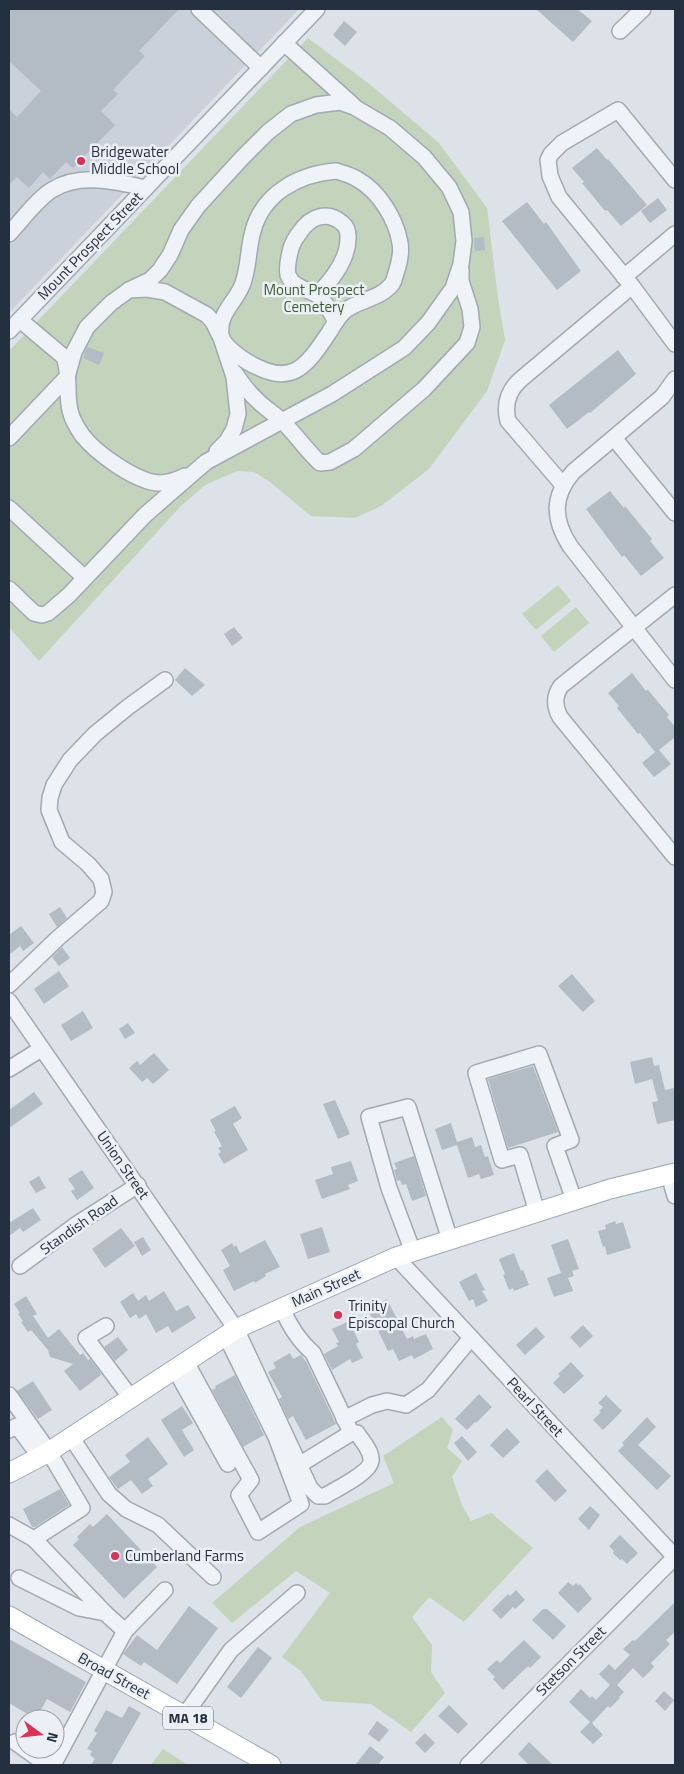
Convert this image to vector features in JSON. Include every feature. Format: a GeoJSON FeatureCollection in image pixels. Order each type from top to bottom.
{"type":"FeatureCollection","features":[{"type":"Feature","properties":{"kind":"main road","name":"Main Street"},"geometry":{"type":"LineString","coordinates":[[9,1473],[71,1437],[231,1332],[282,1308],[404,1254],[610,1189],[672,1174]]}},
{"type":"Feature","properties":{"kind":"main road","name":"Broad Street"},"geometry":{"type":"LineString","coordinates":[[9,1616],[184,1716],[259,1762]]}},
{"type":"Feature","properties":{"kind":"street"},"geometry":{"type":"LineString","coordinates":[[199,9],[261,68]]}},
{"type":"Feature","properties":{"kind":"street","name":"Mount Prospect Street"},"geometry":{"type":"LineString","coordinates":[[9,332],[317,9]]}},
{"type":"Feature","properties":{"kind":"street"},"geometry":{"type":"LineString","coordinates":[[620,31],[642,9]]}},
{"type":"Feature","properties":{"kind":"street"},"geometry":{"type":"LineString","coordinates":[[284,43],[359,110]]}},
{"type":"Feature","properties":{"kind":"street"},"geometry":{"type":"LineString","coordinates":[[9,438],[66,377],[74,352],[87,326],[111,303],[130,290],[150,280],[160,270],[170,255],[181,230],[198,206],[268,132],[291,114],[316,104],[340,102],[359,110],[390,128],[424,157],[449,187],[461,212],[464,241],[461,281],[470,310],[472,326],[467,344],[424,389],[354,449],[330,462],[320,463],[305,449],[296,435],[282,421],[257,401],[244,387],[230,366]]}},
{"type":"Feature","properties":{"kind":"street"},"geometry":{"type":"LineString","coordinates":[[675,180],[618,110],[562,143],[548,160],[552,184],[559,197],[628,282],[675,344]]}},
{"type":"Feature","properties":{"kind":"street"},"geometry":{"type":"LineString","coordinates":[[336,171],[357,178],[373,191],[391,215],[400,244],[399,264],[393,283],[381,294],[347,309],[336,321],[316,352],[300,368],[283,375],[265,371],[246,360],[233,351],[221,338],[220,327],[224,314],[242,285],[247,268],[253,230],[261,212],[284,187],[318,172],[336,171]]}},
{"type":"Feature","properties":{"kind":"street"},"geometry":{"type":"LineString","coordinates":[[9,234],[52,190],[74,181],[108,180],[146,188]]}},
{"type":"Feature","properties":{"kind":"street"},"geometry":{"type":"LineString","coordinates":[[317,295],[328,283],[346,252],[348,236],[346,227],[337,219],[326,215],[317,217],[305,224],[292,243],[287,266],[288,276],[296,285],[317,295],[336,321]]}},
{"type":"Feature","properties":{"kind":"street"},"geometry":{"type":"LineString","coordinates":[[563,486],[513,430],[506,413],[509,395],[520,380],[628,282],[675,234]]}},
{"type":"Feature","properties":{"kind":"street"},"geometry":{"type":"LineString","coordinates":[[20,320],[64,357],[71,415],[82,434],[102,454],[138,477],[159,483],[178,480],[206,462],[332,394],[404,348],[428,322],[453,288],[461,264]]}},
{"type":"Feature","properties":{"kind":"street"},"geometry":{"type":"LineString","coordinates":[[9,589],[34,613],[42,615],[48,613],[85,578],[145,515],[206,462],[227,441],[234,429],[238,414],[237,396],[221,338],[213,322],[207,315],[165,292],[147,289],[130,290]]}},
{"type":"Feature","properties":{"kind":"street"},"geometry":{"type":"LineString","coordinates":[[675,379],[662,397],[573,472],[563,486],[557,509],[559,525],[563,534],[675,680]]}},
{"type":"Feature","properties":{"kind":"street"},"geometry":{"type":"LineString","coordinates":[[614,438],[675,513]]}},
{"type":"Feature","properties":{"kind":"street"},"geometry":{"type":"LineString","coordinates":[[9,508],[85,578]]}},
{"type":"Feature","properties":{"kind":"street"},"geometry":{"type":"LineString","coordinates":[[675,595],[561,686],[556,695],[556,706],[560,717],[675,857]]}},
{"type":"Feature","properties":{"kind":"street"},"geometry":{"type":"LineString","coordinates":[[9,985],[58,938],[101,901],[104,892],[101,879],[88,864],[62,842],[49,810],[54,785],[70,760],[95,734],[128,707],[166,680]]}},
{"type":"Feature","properties":{"kind":"street","name":"Union Street"},"geometry":{"type":"LineString","coordinates":[[9,1001],[138,1185],[231,1332]]}},
{"type":"Feature","properties":{"kind":"street"},"geometry":{"type":"LineString","coordinates":[[9,1069],[41,1049]]}},
{"type":"Feature","properties":{"kind":"street"},"geometry":{"type":"LineString","coordinates":[[536,1212],[520,1155],[502,1160],[476,1073],[539,1054],[571,1140],[555,1146],[574,1200]]}},
{"type":"Feature","properties":{"kind":"street"},"geometry":{"type":"LineString","coordinates":[[404,1254],[389,1188],[369,1117],[408,1107],[450,1240]]}},
{"type":"Feature","properties":{"kind":"street"},"geometry":{"type":"LineString","coordinates":[[672,1174],[675,1196]]}},
{"type":"Feature","properties":{"kind":"street","name":"Standish Road"},"geometry":{"type":"LineString","coordinates":[[20,1266],[77,1224],[138,1185]]}},
{"type":"Feature","properties":{"kind":"street","name":"Pearl Street"},"geometry":{"type":"LineString","coordinates":[[404,1254],[471,1338],[675,1557]]}},
{"type":"Feature","properties":{"kind":"street"},"geometry":{"type":"LineString","coordinates":[[282,1308],[289,1323],[306,1347],[313,1353],[351,1433]]}},
{"type":"Feature","properties":{"kind":"street"},"geometry":{"type":"LineString","coordinates":[[106,1326],[86,1338],[131,1398]]}},
{"type":"Feature","properties":{"kind":"street"},"geometry":{"type":"LineString","coordinates":[[180,1366],[251,1480],[239,1495],[258,1532],[301,1504],[276,1437],[231,1332]]}},
{"type":"Feature","properties":{"kind":"street"},"geometry":{"type":"LineString","coordinates":[[231,1332],[310,1488],[318,1496],[325,1496],[367,1470],[372,1460],[369,1450],[357,1433],[351,1433],[299,1465]]}},
{"type":"Feature","properties":{"kind":"street"},"geometry":{"type":"LineString","coordinates":[[344,1419],[372,1405],[387,1401],[406,1405],[428,1390],[471,1338]]}},
{"type":"Feature","properties":{"kind":"street"},"geometry":{"type":"LineString","coordinates":[[180,1366],[228,1464]]}},
{"type":"Feature","properties":{"kind":"street"},"geometry":{"type":"LineString","coordinates":[[9,1396],[44,1454],[82,1508],[34,1539]]}},
{"type":"Feature","properties":{"kind":"street"},"geometry":{"type":"LineString","coordinates":[[12,1424],[44,1454]]}},
{"type":"Feature","properties":{"kind":"street"},"geometry":{"type":"LineString","coordinates":[[71,1437],[109,1494],[126,1509],[158,1525],[213,1577]]}},
{"type":"Feature","properties":{"kind":"street"},"geometry":{"type":"LineString","coordinates":[[9,1525],[34,1539],[105,1613],[125,1631]]}},
{"type":"Feature","properties":{"kind":"street","name":"Stetson Street"},"geometry":{"type":"LineString","coordinates":[[468,1765],[675,1557]]}},
{"type":"Feature","properties":{"kind":"street"},"geometry":{"type":"LineString","coordinates":[[19,1578],[78,1608],[105,1613]]}},
{"type":"Feature","properties":{"kind":"street"},"geometry":{"type":"LineString","coordinates":[[54,1765],[125,1631],[165,1590]]}},
{"type":"Feature","properties":{"kind":"street"},"geometry":{"type":"LineString","coordinates":[[184,1716],[231,1650],[297,1593]]}},
{"type":"Feature","properties":{"kind":"street"},"geometry":{"type":"LineString","coordinates":[[11,1742],[47,1765]]}},
{"type":"Feature","properties":{"kind":"shaded area","name":"Bridgewater Middle School"},"geometry":{"type":"Polygon","coordinates":[[[9,9],[299,9],[9,313],[9,9]]]}},
{"type":"Feature","properties":{"kind":"green space","name":"Mount Prospect Cemetery"},"geometry":{"type":"Polygon","coordinates":[[[308,38],[372,86],[439,143],[487,208],[505,340],[487,391],[429,469],[381,506],[355,518],[311,516],[270,482],[254,472],[237,471],[205,485],[180,507],[39,661],[9,627],[9,351],[308,38]]]}},
{"type":"Feature","properties":{"kind":"green space"},"geometry":{"type":"Polygon","coordinates":[[[558,585],[571,601],[536,630],[522,614],[558,585]]]}},
{"type":"Feature","properties":{"kind":"green space"},"geometry":{"type":"Polygon","coordinates":[[[576,607],[589,623],[554,652],[541,636],[576,607]]]}},
{"type":"Feature","properties":{"kind":"green space"},"geometry":{"type":"Polygon","coordinates":[[[442,1417],[453,1430],[447,1448],[462,1461],[452,1477],[462,1505],[471,1521],[491,1513],[533,1548],[464,1622],[429,1597],[412,1617],[432,1645],[431,1672],[445,1693],[411,1732],[371,1704],[322,1701],[301,1671],[282,1657],[330,1593],[296,1571],[232,1623],[212,1603],[300,1527],[394,1483],[383,1456],[442,1417]]]}},
{"type":"Feature","properties":{"kind":"green space"},"geometry":{"type":"Polygon","coordinates":[[[163,1749],[188,1765],[151,1765],[163,1749]]]}},
{"type":"Feature","properties":{"kind":"building"},"geometry":{"type":"Polygon","coordinates":[[[9,9],[179,9],[139,51],[145,56],[113,90],[118,94],[101,111],[115,125],[73,168],[66,162],[50,179],[43,172],[29,188],[17,177],[9,185],[9,109],[17,117],[41,91],[9,61],[9,9]]]}},
{"type":"Feature","properties":{"kind":"building"},"geometry":{"type":"Polygon","coordinates":[[[536,9],[577,9],[592,21],[573,42],[536,9]]]}},
{"type":"Feature","properties":{"kind":"building"},"geometry":{"type":"Polygon","coordinates":[[[344,21],[357,32],[345,46],[333,35],[344,21]]]}},
{"type":"Feature","properties":{"kind":"building"},"geometry":{"type":"Polygon","coordinates":[[[597,148],[647,205],[621,226],[607,210],[605,211],[572,168],[597,148]]]}},
{"type":"Feature","properties":{"kind":"building"},"geometry":{"type":"Polygon","coordinates":[[[658,198],[667,210],[650,223],[641,211],[658,198]]]}},
{"type":"Feature","properties":{"kind":"building"},"geometry":{"type":"Polygon","coordinates":[[[527,202],[544,224],[546,222],[581,271],[557,290],[502,221],[527,202]]]}},
{"type":"Feature","properties":{"kind":"building"},"geometry":{"type":"Polygon","coordinates":[[[484,237],[485,250],[475,251],[474,238],[484,237]]]}},
{"type":"Feature","properties":{"kind":"building"},"geometry":{"type":"Polygon","coordinates":[[[87,347],[104,353],[99,365],[83,358],[87,347]]]}},
{"type":"Feature","properties":{"kind":"building"},"geometry":{"type":"Polygon","coordinates":[[[618,350],[636,374],[590,413],[567,429],[549,405],[618,350]]]}},
{"type":"Feature","properties":{"kind":"building"},"geometry":{"type":"Polygon","coordinates":[[[610,491],[652,539],[650,541],[664,558],[641,576],[624,555],[622,557],[586,509],[610,491]]]}},
{"type":"Feature","properties":{"kind":"building"},"geometry":{"type":"Polygon","coordinates":[[[234,627],[243,638],[232,646],[224,634],[234,627]]]}},
{"type":"Feature","properties":{"kind":"building"},"geometry":{"type":"Polygon","coordinates":[[[185,668],[205,685],[192,696],[175,680],[185,668]]]}},
{"type":"Feature","properties":{"kind":"building"},"geometry":{"type":"Polygon","coordinates":[[[632,673],[669,715],[667,717],[675,727],[675,737],[659,750],[671,764],[654,777],[642,763],[655,752],[617,708],[619,706],[608,693],[632,673]]]}},
{"type":"Feature","properties":{"kind":"building"},"geometry":{"type":"Polygon","coordinates":[[[60,907],[67,918],[57,927],[49,914],[60,907]]]}},
{"type":"Feature","properties":{"kind":"building"},"geometry":{"type":"Polygon","coordinates":[[[21,926],[34,943],[23,951],[20,946],[9,955],[9,935],[21,926]]]}},
{"type":"Feature","properties":{"kind":"building"},"geometry":{"type":"Polygon","coordinates":[[[62,947],[70,958],[59,966],[52,957],[62,947]]]}},
{"type":"Feature","properties":{"kind":"building"},"geometry":{"type":"Polygon","coordinates":[[[59,971],[69,986],[44,1004],[34,989],[59,971]]]}},
{"type":"Feature","properties":{"kind":"building"},"geometry":{"type":"Polygon","coordinates":[[[572,974],[595,1001],[583,1012],[558,986],[572,974]]]}},
{"type":"Feature","properties":{"kind":"building"},"geometry":{"type":"Polygon","coordinates":[[[83,1011],[93,1028],[71,1041],[61,1025],[83,1011]]]}},
{"type":"Feature","properties":{"kind":"building"},"geometry":{"type":"Polygon","coordinates":[[[128,1023],[135,1033],[125,1039],[119,1029],[128,1023]]]}},
{"type":"Feature","properties":{"kind":"building"},"geometry":{"type":"Polygon","coordinates":[[[154,1053],[169,1070],[153,1084],[147,1078],[142,1082],[129,1068],[137,1061],[140,1065],[154,1053]]]}},
{"type":"Feature","properties":{"kind":"building"},"geometry":{"type":"Polygon","coordinates":[[[652,1057],[654,1066],[659,1065],[665,1090],[674,1088],[675,1095],[675,1120],[657,1124],[652,1102],[658,1101],[652,1079],[635,1084],[630,1062],[652,1057]]]}},
{"type":"Feature","properties":{"kind":"building"},"geometry":{"type":"Polygon","coordinates":[[[533,1066],[558,1132],[508,1148],[488,1079],[533,1066]]]}},
{"type":"Feature","properties":{"kind":"building"},"geometry":{"type":"Polygon","coordinates":[[[34,1092],[43,1104],[9,1128],[9,1110],[34,1092]]]}},
{"type":"Feature","properties":{"kind":"building"},"geometry":{"type":"Polygon","coordinates":[[[335,1100],[350,1134],[338,1139],[323,1104],[335,1100]]]}},
{"type":"Feature","properties":{"kind":"building"},"geometry":{"type":"Polygon","coordinates":[[[235,1106],[242,1118],[233,1124],[248,1150],[224,1164],[218,1154],[221,1152],[218,1148],[222,1146],[210,1120],[235,1106]]]}},
{"type":"Feature","properties":{"kind":"building"},"geometry":{"type":"Polygon","coordinates":[[[451,1123],[457,1142],[472,1137],[475,1147],[481,1145],[485,1157],[488,1156],[494,1175],[481,1179],[479,1174],[468,1178],[457,1145],[442,1150],[435,1129],[451,1123]]]}},
{"type":"Feature","properties":{"kind":"building"},"geometry":{"type":"Polygon","coordinates":[[[414,1156],[426,1196],[412,1201],[406,1184],[402,1185],[400,1180],[397,1181],[394,1170],[397,1169],[394,1163],[414,1156]]]}},
{"type":"Feature","properties":{"kind":"building"},"geometry":{"type":"Polygon","coordinates":[[[351,1161],[358,1181],[348,1185],[350,1189],[322,1199],[315,1180],[333,1174],[331,1167],[351,1161]]]}},
{"type":"Feature","properties":{"kind":"building"},"geometry":{"type":"Polygon","coordinates":[[[82,1170],[94,1188],[77,1200],[71,1191],[75,1189],[68,1179],[82,1170]]]}},
{"type":"Feature","properties":{"kind":"building"},"geometry":{"type":"Polygon","coordinates":[[[39,1176],[46,1188],[36,1193],[29,1182],[39,1176]]]}},
{"type":"Feature","properties":{"kind":"building"},"geometry":{"type":"Polygon","coordinates":[[[33,1208],[41,1220],[23,1232],[20,1228],[9,1236],[9,1223],[33,1208]]]}},
{"type":"Feature","properties":{"kind":"building"},"geometry":{"type":"Polygon","coordinates":[[[615,1221],[616,1224],[623,1222],[631,1248],[607,1255],[598,1231],[606,1229],[605,1225],[615,1221]]]}},
{"type":"Feature","properties":{"kind":"building"},"geometry":{"type":"Polygon","coordinates":[[[322,1227],[330,1252],[308,1259],[300,1234],[322,1227]]]}},
{"type":"Feature","properties":{"kind":"building"},"geometry":{"type":"Polygon","coordinates":[[[121,1228],[135,1246],[105,1268],[92,1249],[121,1228]]]}},
{"type":"Feature","properties":{"kind":"building"},"geometry":{"type":"Polygon","coordinates":[[[143,1237],[151,1250],[142,1256],[134,1242],[143,1237]]]}},
{"type":"Feature","properties":{"kind":"building"},"geometry":{"type":"Polygon","coordinates":[[[568,1239],[579,1269],[572,1271],[574,1276],[568,1278],[573,1291],[554,1297],[547,1278],[561,1273],[551,1245],[568,1239]]]}},
{"type":"Feature","properties":{"kind":"building"},"geometry":{"type":"Polygon","coordinates":[[[265,1240],[280,1267],[265,1274],[266,1276],[255,1283],[254,1281],[234,1291],[223,1270],[230,1266],[221,1250],[232,1243],[234,1247],[236,1245],[240,1253],[265,1240]]]}},
{"type":"Feature","properties":{"kind":"building"},"geometry":{"type":"Polygon","coordinates":[[[514,1253],[529,1285],[514,1291],[513,1288],[509,1290],[499,1259],[514,1253]]]}},
{"type":"Feature","properties":{"kind":"building"},"geometry":{"type":"Polygon","coordinates":[[[476,1273],[485,1290],[482,1291],[488,1301],[476,1307],[473,1299],[469,1301],[459,1282],[476,1273]]]}},
{"type":"Feature","properties":{"kind":"building"},"geometry":{"type":"Polygon","coordinates":[[[164,1291],[176,1311],[188,1305],[196,1318],[172,1333],[168,1326],[156,1333],[146,1314],[139,1319],[136,1314],[130,1318],[120,1302],[133,1293],[138,1301],[146,1295],[149,1301],[164,1291]]]}},
{"type":"Feature","properties":{"kind":"building"},"geometry":{"type":"Polygon","coordinates":[[[26,1296],[37,1314],[33,1316],[48,1338],[59,1329],[80,1355],[83,1353],[100,1372],[101,1375],[80,1391],[64,1371],[73,1364],[50,1357],[48,1350],[31,1330],[28,1332],[21,1322],[23,1321],[18,1314],[20,1313],[14,1304],[26,1296]]]}},
{"type":"Feature","properties":{"kind":"building"},"geometry":{"type":"Polygon","coordinates":[[[387,1299],[407,1339],[413,1336],[414,1339],[426,1334],[433,1349],[414,1359],[412,1355],[399,1361],[393,1349],[388,1351],[367,1308],[387,1299]]]}},
{"type":"Feature","properties":{"kind":"building"},"geometry":{"type":"Polygon","coordinates":[[[349,1321],[359,1342],[356,1344],[363,1358],[352,1363],[350,1359],[332,1370],[324,1354],[338,1346],[336,1343],[339,1342],[332,1329],[349,1321]]]}},
{"type":"Feature","properties":{"kind":"building"},"geometry":{"type":"Polygon","coordinates":[[[583,1325],[593,1336],[580,1348],[570,1337],[583,1325]]]}},
{"type":"Feature","properties":{"kind":"building"},"geometry":{"type":"Polygon","coordinates":[[[536,1327],[545,1337],[525,1355],[516,1345],[536,1327]]]}},
{"type":"Feature","properties":{"kind":"building"},"geometry":{"type":"Polygon","coordinates":[[[118,1337],[128,1350],[115,1361],[104,1347],[118,1337]]]}},
{"type":"Feature","properties":{"kind":"building"},"geometry":{"type":"Polygon","coordinates":[[[290,1353],[293,1359],[301,1355],[307,1363],[336,1424],[306,1440],[293,1416],[288,1419],[279,1399],[282,1397],[268,1372],[276,1368],[273,1363],[290,1353]]]}},
{"type":"Feature","properties":{"kind":"building"},"geometry":{"type":"Polygon","coordinates":[[[571,1362],[584,1376],[564,1394],[553,1383],[560,1376],[558,1374],[571,1362]]]}},
{"type":"Feature","properties":{"kind":"building"},"geometry":{"type":"Polygon","coordinates":[[[235,1375],[264,1435],[243,1447],[212,1390],[216,1388],[215,1386],[235,1375]]]}},
{"type":"Feature","properties":{"kind":"building"},"geometry":{"type":"Polygon","coordinates":[[[33,1381],[52,1410],[38,1419],[17,1391],[33,1381]]]}},
{"type":"Feature","properties":{"kind":"building"},"geometry":{"type":"Polygon","coordinates":[[[479,1394],[492,1407],[467,1430],[455,1419],[479,1394]]]}},
{"type":"Feature","properties":{"kind":"building"},"geometry":{"type":"Polygon","coordinates":[[[606,1395],[622,1411],[603,1430],[593,1420],[603,1407],[598,1403],[606,1395]]]}},
{"type":"Feature","properties":{"kind":"building"},"geometry":{"type":"Polygon","coordinates":[[[182,1406],[193,1423],[182,1430],[194,1450],[184,1457],[161,1420],[182,1406]]]}},
{"type":"Feature","properties":{"kind":"building"},"geometry":{"type":"Polygon","coordinates":[[[647,1417],[656,1427],[638,1445],[671,1476],[657,1490],[618,1451],[624,1445],[622,1443],[647,1417]]]}},
{"type":"Feature","properties":{"kind":"building"},"geometry":{"type":"Polygon","coordinates":[[[507,1428],[520,1442],[503,1458],[490,1445],[507,1428]]]}},
{"type":"Feature","properties":{"kind":"building"},"geometry":{"type":"Polygon","coordinates":[[[462,1436],[477,1452],[468,1461],[454,1443],[462,1436]]]}},
{"type":"Feature","properties":{"kind":"building"},"geometry":{"type":"Polygon","coordinates":[[[148,1437],[168,1464],[148,1479],[153,1486],[142,1494],[131,1480],[118,1489],[109,1477],[130,1462],[125,1455],[148,1437]]]}},
{"type":"Feature","properties":{"kind":"building"},"geometry":{"type":"Polygon","coordinates":[[[547,1469],[567,1491],[555,1502],[535,1481],[547,1469]]]}},
{"type":"Feature","properties":{"kind":"building"},"geometry":{"type":"Polygon","coordinates":[[[60,1489],[69,1505],[35,1527],[32,1527],[23,1509],[60,1489]]]}},
{"type":"Feature","properties":{"kind":"building"},"geometry":{"type":"Polygon","coordinates":[[[590,1506],[600,1515],[589,1530],[578,1519],[590,1506]]]}},
{"type":"Feature","properties":{"kind":"building","name":"Cumberland Farms"},"geometry":{"type":"Polygon","coordinates":[[[107,1514],[157,1567],[124,1599],[73,1545],[79,1539],[77,1537],[90,1524],[93,1527],[107,1514]]]}},
{"type":"Feature","properties":{"kind":"building"},"geometry":{"type":"Polygon","coordinates":[[[620,1535],[638,1553],[627,1564],[613,1553],[614,1551],[609,1546],[620,1535]]]}},
{"type":"Feature","properties":{"kind":"building"},"geometry":{"type":"Polygon","coordinates":[[[568,1582],[573,1586],[576,1583],[579,1586],[580,1584],[592,1599],[578,1613],[558,1593],[568,1582]]]}},
{"type":"Feature","properties":{"kind":"building"},"geometry":{"type":"Polygon","coordinates":[[[516,1590],[525,1600],[515,1609],[513,1607],[501,1619],[492,1610],[508,1594],[510,1596],[516,1590]]]}},
{"type":"Feature","properties":{"kind":"building"},"geometry":{"type":"Polygon","coordinates":[[[675,1602],[675,1632],[666,1640],[670,1644],[651,1663],[654,1667],[643,1678],[633,1668],[617,1685],[624,1692],[610,1708],[608,1706],[592,1723],[603,1735],[593,1744],[580,1732],[590,1722],[569,1702],[581,1689],[590,1698],[592,1696],[596,1700],[610,1685],[599,1674],[609,1664],[615,1670],[630,1655],[623,1649],[633,1640],[635,1641],[675,1602]]]}},
{"type":"Feature","properties":{"kind":"building"},"geometry":{"type":"Polygon","coordinates":[[[189,1606],[218,1628],[177,1684],[144,1662],[141,1666],[123,1654],[137,1635],[157,1650],[189,1606]]]}},
{"type":"Feature","properties":{"kind":"building"},"geometry":{"type":"Polygon","coordinates":[[[543,1609],[547,1609],[566,1626],[553,1640],[532,1620],[543,1609]]]}},
{"type":"Feature","properties":{"kind":"building"},"geometry":{"type":"Polygon","coordinates":[[[9,1639],[86,1682],[70,1712],[47,1699],[42,1709],[19,1709],[9,1703],[9,1639]]]}},
{"type":"Feature","properties":{"kind":"building"},"geometry":{"type":"Polygon","coordinates":[[[524,1640],[541,1657],[530,1668],[528,1666],[503,1690],[493,1679],[495,1677],[487,1669],[497,1660],[500,1663],[524,1640]]]}},
{"type":"Feature","properties":{"kind":"building"},"geometry":{"type":"Polygon","coordinates":[[[258,1647],[272,1658],[241,1698],[227,1687],[258,1647]]]}},
{"type":"Feature","properties":{"kind":"building"},"geometry":{"type":"Polygon","coordinates":[[[664,1691],[674,1700],[665,1711],[655,1701],[664,1691]]]}},
{"type":"Feature","properties":{"kind":"building"},"geometry":{"type":"Polygon","coordinates":[[[449,1705],[468,1724],[458,1734],[438,1716],[449,1705]]]}},
{"type":"Feature","properties":{"kind":"building"},"geometry":{"type":"Polygon","coordinates":[[[129,1706],[141,1713],[111,1765],[91,1765],[95,1759],[90,1755],[92,1751],[87,1749],[97,1733],[94,1731],[106,1710],[122,1718],[129,1706]]]}},
{"type":"Feature","properties":{"kind":"building"},"geometry":{"type":"Polygon","coordinates":[[[377,1721],[389,1730],[379,1742],[368,1734],[377,1721]]]}},
{"type":"Feature","properties":{"kind":"building"},"geometry":{"type":"Polygon","coordinates":[[[425,1733],[435,1743],[425,1753],[415,1743],[425,1733]]]}},
{"type":"Feature","properties":{"kind":"building"},"geometry":{"type":"Polygon","coordinates":[[[529,1742],[553,1765],[529,1765],[518,1754],[529,1742]]]}},
{"type":"Feature","properties":{"kind":"building"},"geometry":{"type":"Polygon","coordinates":[[[370,1746],[384,1757],[378,1765],[355,1765],[370,1746]]]}},
{"type":"Feature","properties":{"kind":"place","name":"Bridgewater Middle School"},"geometry":{"type":"Point","coordinates":[81,161]}},
{"type":"Feature","properties":{"kind":"place","name":"Trinity Episcopal Church"},"geometry":{"type":"Point","coordinates":[338,1315]}},
{"type":"Feature","properties":{"kind":"place","name":"Cumberland Farms"},"geometry":{"type":"Point","coordinates":[115,1556]}}]}
